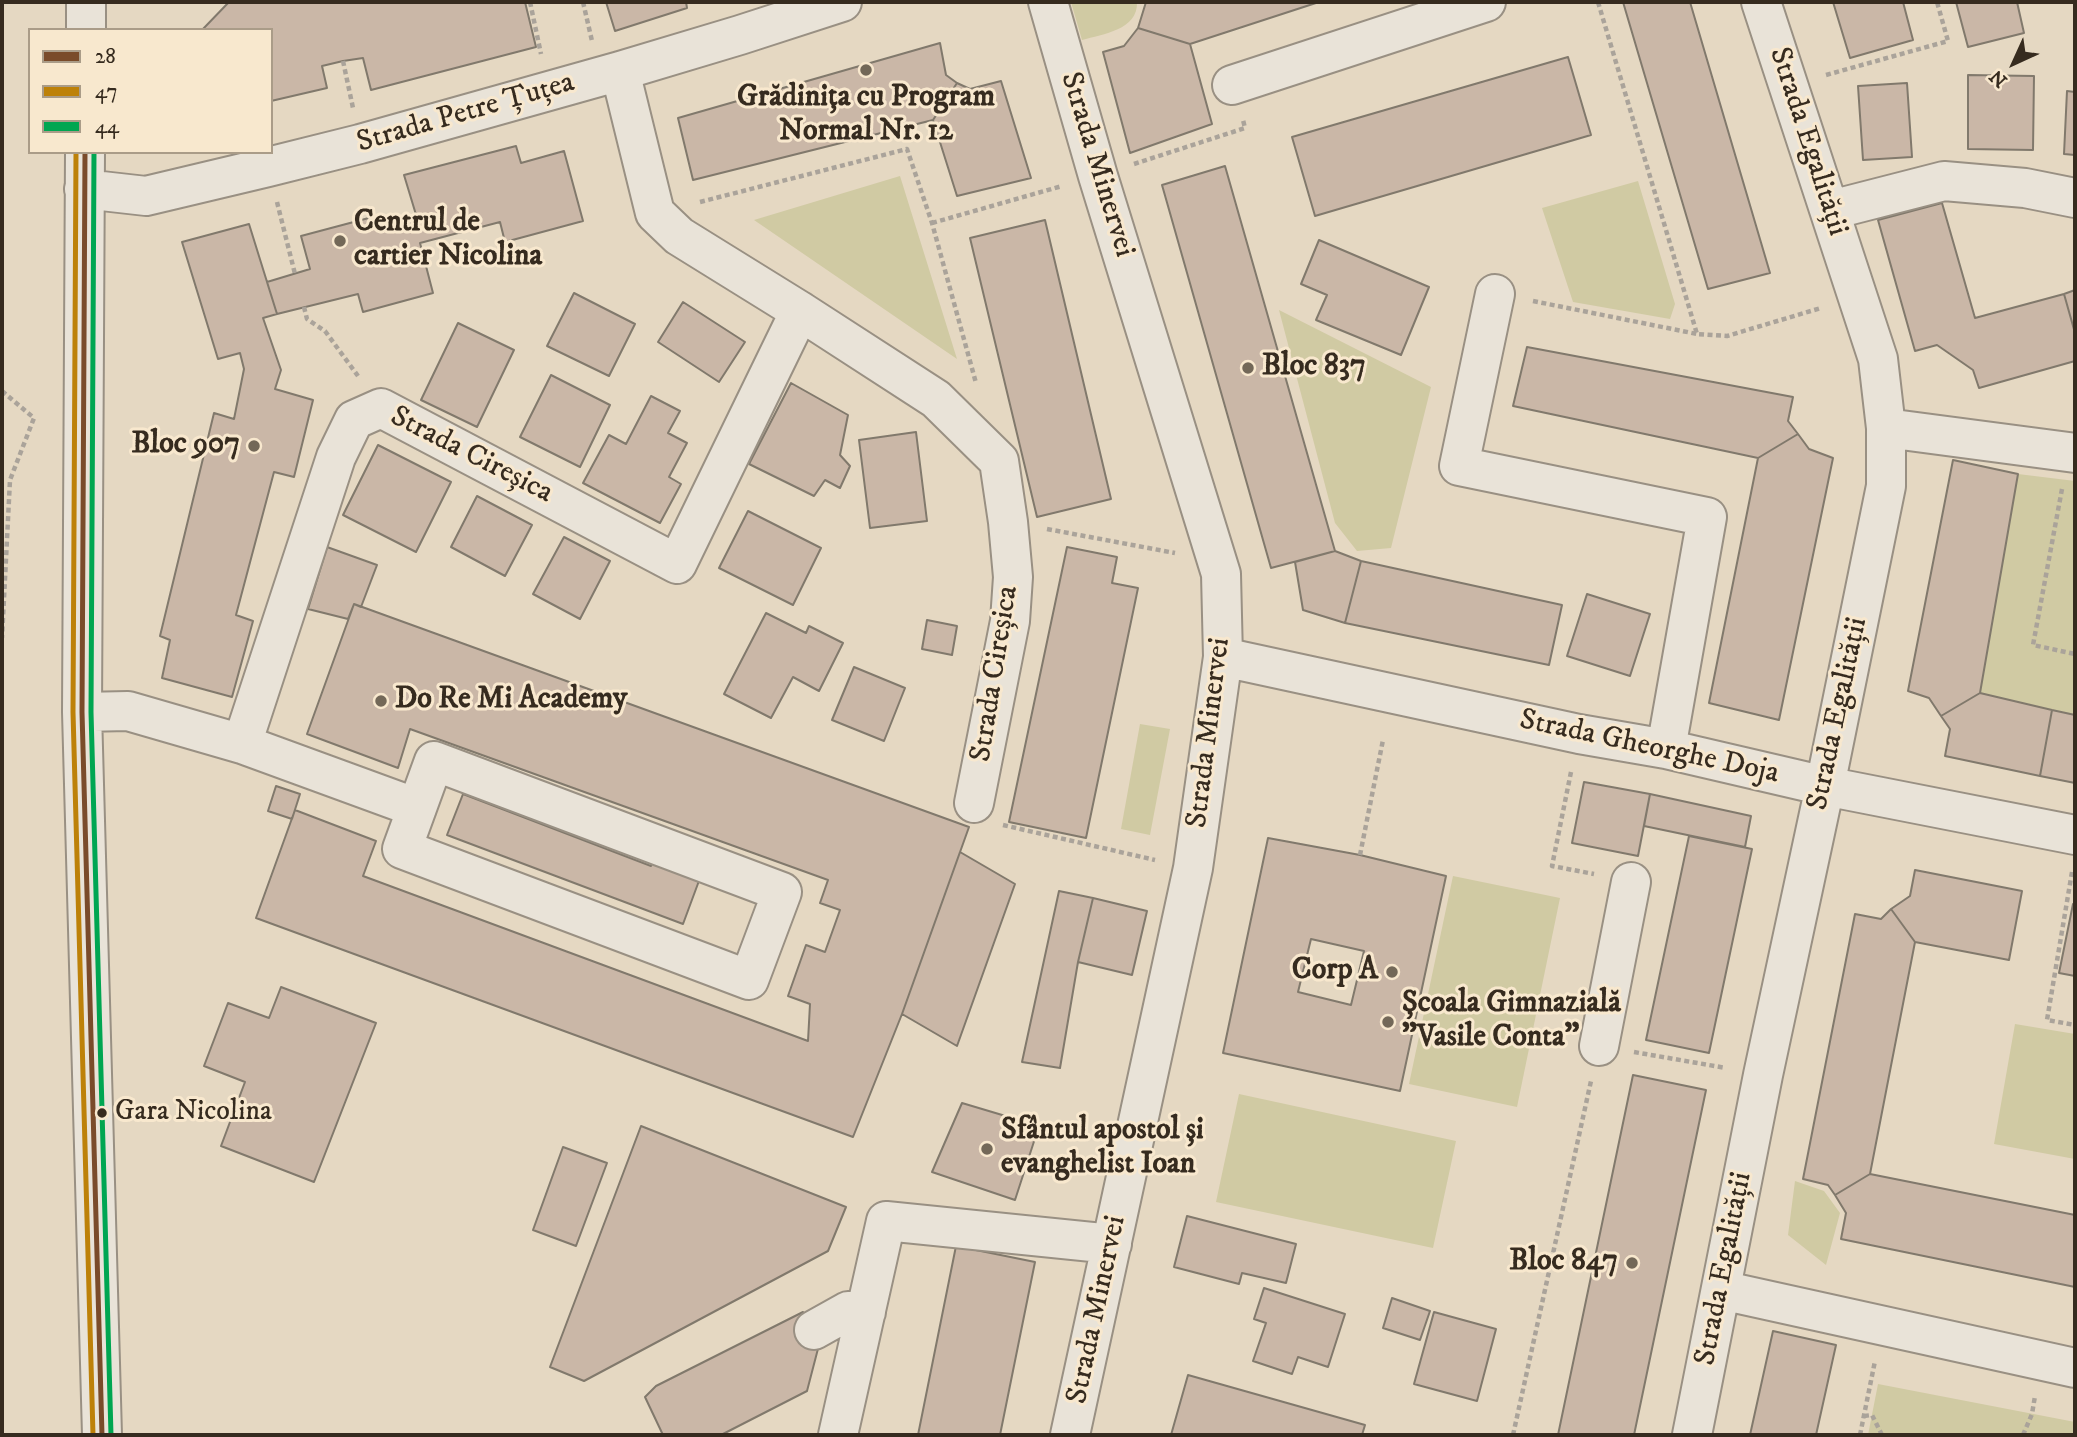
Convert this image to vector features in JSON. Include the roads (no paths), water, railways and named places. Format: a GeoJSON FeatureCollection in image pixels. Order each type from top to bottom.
{"type":"FeatureCollection","features":[{"type":"Feature","properties":{"kind":"street"},"geometry":{"type":"LineString","coordinates":[[86,2],[86,28]]}},
{"type":"Feature","properties":{"kind":"street","name":"Strada Petre Țuțea"},"geometry":{"type":"LineString","coordinates":[[84,171],[146,196],[360,144],[740,36],[842,2]]}},
{"type":"Feature","properties":{"kind":"street","name":"Strada Minervei"},"geometry":{"type":"LineString","coordinates":[[1048,2],[1098,176],[1221,574],[1223,657],[1193,868],[1070,1435]]}},
{"type":"Feature","properties":{"kind":"street"},"geometry":{"type":"LineString","coordinates":[[1232,85],[1486,2]]}},
{"type":"Feature","properties":{"kind":"street","name":"Strada Egalității"},"geometry":{"type":"LineString","coordinates":[[1692,1435],[1763,1075],[1886,486],[1886,428],[1878,359],[1762,2]]}},
{"type":"Feature","properties":{"kind":"street","name":"Strada Cireșica"},"geometry":{"type":"LineString","coordinates":[[620,71],[655,213],[679,236],[936,399],[999,461],[1013,577],[1010,621],[974,803]]}},
{"type":"Feature","properties":{"kind":"street"},"geometry":{"type":"LineString","coordinates":[[84,171],[82,712],[102,1435]]}},
{"type":"Feature","properties":{"kind":"street"},"geometry":{"type":"LineString","coordinates":[[1831,210],[1944,181],[2025,188],[2075,198]]}},
{"type":"Feature","properties":{"kind":"street"},"geometry":{"type":"LineString","coordinates":[[1495,294],[1459,466],[1707,517],[1666,749]]}},
{"type":"Feature","properties":{"kind":"street","name":"Strada Cireșica"},"geometry":{"type":"LineString","coordinates":[[242,744],[336,457],[354,420],[381,408],[677,564],[800,311]]}},
{"type":"Feature","properties":{"kind":"street"},"geometry":{"type":"LineString","coordinates":[[1886,428],[2072,453]]}},
{"type":"Feature","properties":{"kind":"street","name":"Strada Gheorghe Doja"},"geometry":{"type":"LineString","coordinates":[[1223,657],[1666,749],[1825,786],[2074,851]]}},
{"type":"Feature","properties":{"kind":"street"},"geometry":{"type":"LineString","coordinates":[[82,712],[128,711],[242,744],[417,808]]}},
{"type":"Feature","properties":{"kind":"street"},"geometry":{"type":"LineString","coordinates":[[434,761],[782,892],[749,980],[402,849],[417,808],[434,761]]}},
{"type":"Feature","properties":{"kind":"street"},"geometry":{"type":"LineString","coordinates":[[1599,1046],[1630,882]]}},
{"type":"Feature","properties":{"kind":"street"},"geometry":{"type":"LineString","coordinates":[[838,1435],[886,1221],[1112,1244]]}},
{"type":"Feature","properties":{"kind":"street"},"geometry":{"type":"LineString","coordinates":[[1721,1290],[2075,1367]]}},
{"type":"Feature","properties":{"kind":"street"},"geometry":{"type":"LineString","coordinates":[[814,1330],[848,1311],[866,1312]]}},
{"type":"Feature","properties":{"kind":"place","name":"Grădinița cu Program Normal Nr. 12"},"geometry":{"type":"Point","coordinates":[866,70]}},
{"type":"Feature","properties":{"kind":"place","name":"Centrul de cartier Nicolina"},"geometry":{"type":"Point","coordinates":[340,241]}},
{"type":"Feature","properties":{"kind":"place","name":"Bloc 837"},"geometry":{"type":"Point","coordinates":[1248,368]}},
{"type":"Feature","properties":{"kind":"place","name":"Bloc 907"},"geometry":{"type":"Point","coordinates":[254,446]}},
{"type":"Feature","properties":{"kind":"place","name":"Do Re Mi Academy"},"geometry":{"type":"Point","coordinates":[381,701]}},
{"type":"Feature","properties":{"kind":"place","name":"Corp A"},"geometry":{"type":"Point","coordinates":[1392,972]}},
{"type":"Feature","properties":{"kind":"place","name":"Școala Gimnazială \"Vasile Conta\""},"geometry":{"type":"Point","coordinates":[1388,1022]}},
{"type":"Feature","properties":{"kind":"place","name":"Gara Nicolina"},"geometry":{"type":"Point","coordinates":[102,1113]}},
{"type":"Feature","properties":{"kind":"place","name":"Sfântul apostol și evanghelist Ioan"},"geometry":{"type":"Point","coordinates":[987,1149]}},
{"type":"Feature","properties":{"kind":"place","name":"Bloc 847"},"geometry":{"type":"Point","coordinates":[1632,1263]}}]}
